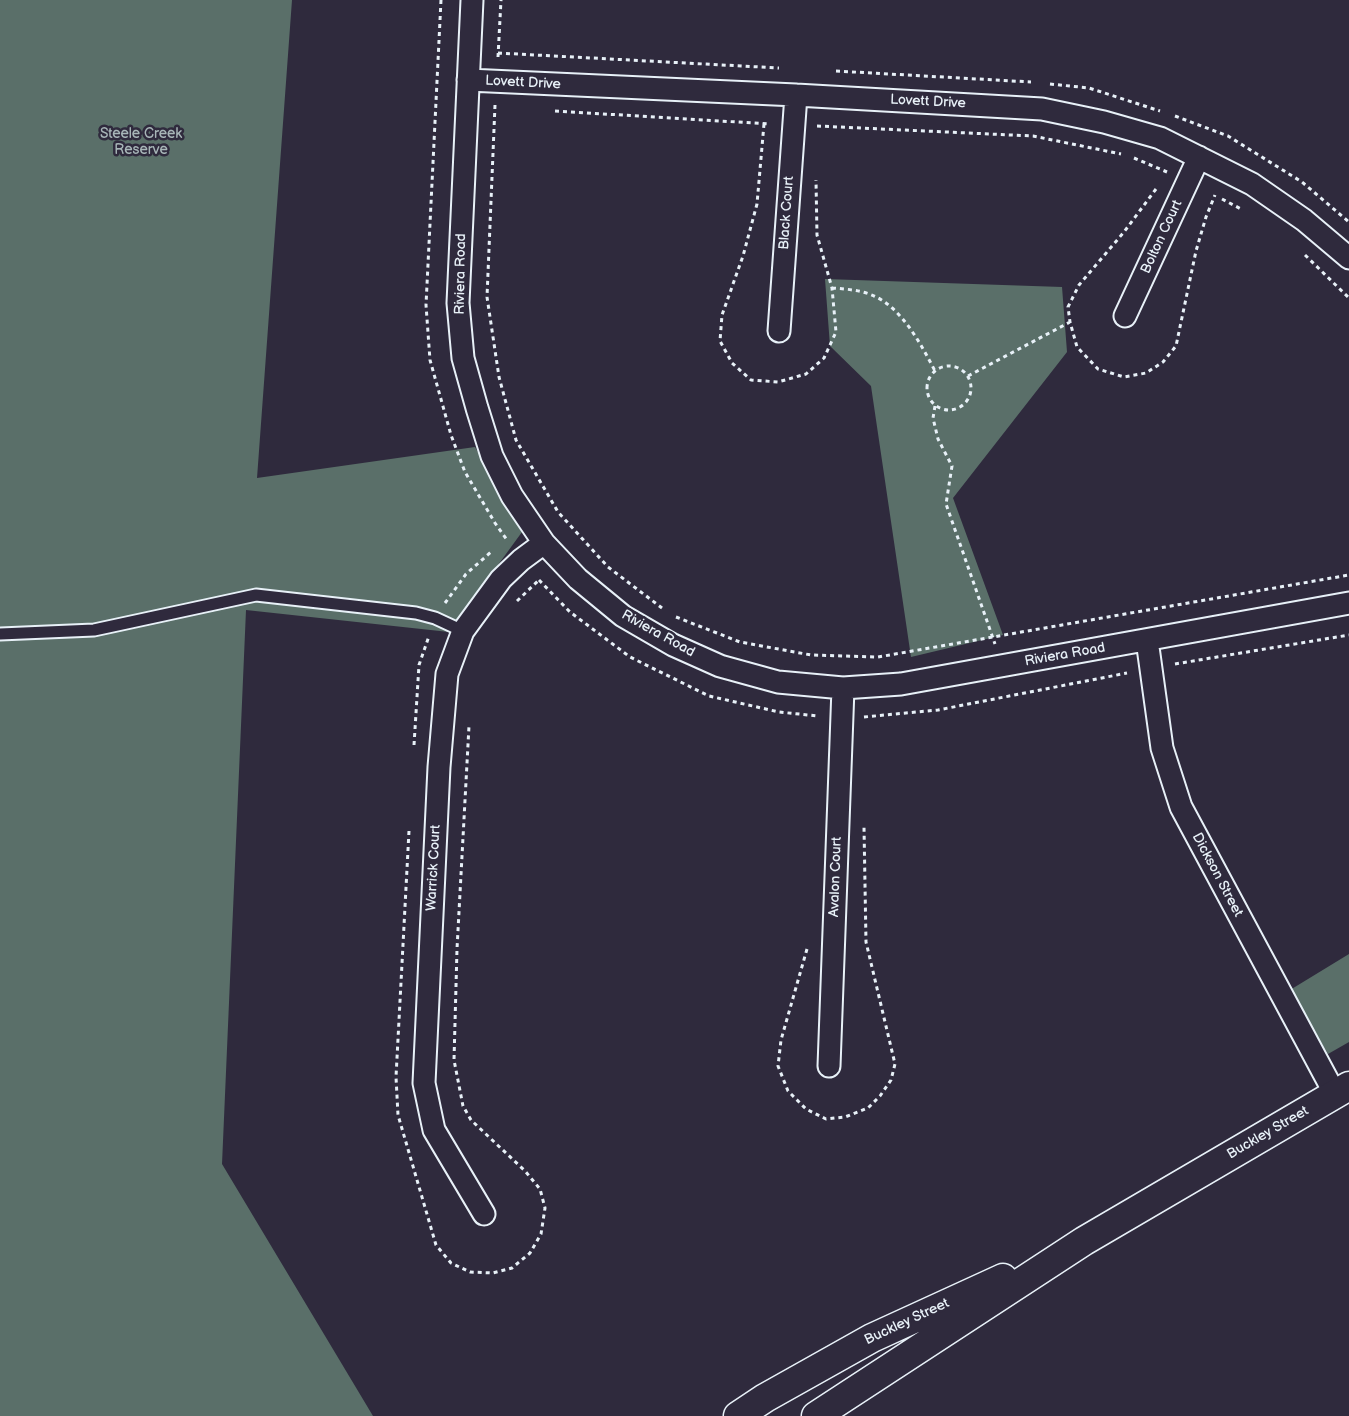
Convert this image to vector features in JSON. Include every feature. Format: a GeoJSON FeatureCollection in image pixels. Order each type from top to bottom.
{"type":"FeatureCollection","features":[{"type":"Feature","properties":{"kind":"main road","name":"Buckley Street"},"geometry":{"type":"LineString","coordinates":[[816,1416],[1084,1241],[1342,1090]]}},
{"type":"Feature","properties":{"kind":"main road","name":"Buckley Street"},"geometry":{"type":"LineString","coordinates":[[738,1416],[764,1398],[872,1338],[1084,1241]]}},
{"type":"Feature","properties":{"kind":"street","name":"Riviera Road"},"geometry":{"type":"LineString","coordinates":[[472,0],[458,303],[463,358],[492,456],[512,496],[544,543],[578,579],[623,616],[673,645],[720,666],[778,682],[842,688],[901,684],[1349,603]]}},
{"type":"Feature","properties":{"kind":"street","name":"Lovett Drive"},"geometry":{"type":"LineString","coordinates":[[468,80],[796,95],[1042,109],[1104,122],[1160,138],[1252,184],[1304,220],[1349,258]]}},
{"type":"Feature","properties":{"kind":"street","name":"Black Court"},"geometry":{"type":"LineString","coordinates":[[778,331],[796,95]]}},
{"type":"Feature","properties":{"kind":"street","name":"Bolton Court"},"geometry":{"type":"LineString","coordinates":[[1125,316],[1199,157]]}},
{"type":"Feature","properties":{"kind":"street","name":"Warrick Court"},"geometry":{"type":"LineString","coordinates":[[484,1214],[434,1130],[424,1084],[439,767],[446,674],[463,630],[501,579],[521,560],[544,543]]}},
{"type":"Feature","properties":{"kind":"street","name":"Dickson Street"},"geometry":{"type":"LineString","coordinates":[[1147,640],[1162,748],[1181,807],[1342,1090]]}},
{"type":"Feature","properties":{"kind":"street","name":"Avalon Court"},"geometry":{"type":"LineString","coordinates":[[829,1066],[842,688]]}},
{"type":"Feature","properties":{"kind":"lane"},"geometry":{"type":"LineString","coordinates":[[0,634],[94,630],[256,595],[416,613],[435,618],[463,630]]}},
{"type":"Feature","properties":{"kind":"path"},"geometry":{"type":"LineString","coordinates":[[441,0],[426,305],[430,360],[451,435],[465,472],[495,523],[521,560],[570,612],[630,657],[709,696],[779,712],[842,718],[938,710],[1151,668],[1349,635]]}},
{"type":"Feature","properties":{"kind":"path"},"geometry":{"type":"LineString","coordinates":[[501,0],[487,297],[499,376],[516,440],[558,512],[608,567],[662,608]]}},
{"type":"Feature","properties":{"kind":"path"},"geometry":{"type":"LineString","coordinates":[[495,107],[504,107]]}},
{"type":"Feature","properties":{"kind":"path"},"geometry":{"type":"LineString","coordinates":[[553,110],[793,126],[1033,136],[1129,156],[1188,181],[1248,212]]}},
{"type":"Feature","properties":{"kind":"path"},"geometry":{"type":"LineString","coordinates":[[1302,252],[1349,298]]}},
{"type":"Feature","properties":{"kind":"path"},"geometry":{"type":"LineString","coordinates":[[832,288],[851,290],[875,296],[898,313],[934,371]]}},
{"type":"Feature","properties":{"kind":"path"},"geometry":{"type":"LineString","coordinates":[[968,376],[1070,322]]}},
{"type":"Feature","properties":{"kind":"path"},"geometry":{"type":"LineString","coordinates":[[955,366],[968,376],[972,391],[970,398],[960,408],[945,410],[935,406],[929,399],[927,391],[929,379],[934,371],[944,367],[955,366]]}},
{"type":"Feature","properties":{"kind":"path"},"geometry":{"type":"LineString","coordinates":[[935,406],[933,418],[938,439],[952,466],[946,504],[1002,666]]}},
{"type":"Feature","properties":{"kind":"path"},"geometry":{"type":"LineString","coordinates":[[670,614],[740,642],[811,655],[878,658],[1349,575]]}},
{"type":"Feature","properties":{"kind":"green space","name":"Steele Creek Reserve"},"geometry":{"type":"Polygon","coordinates":[[[0,0],[292,0],[257,478],[475,447],[522,532],[449,632],[246,610],[222,1164],[373,1416],[0,1416],[0,0]]]}},
{"type":"Feature","properties":{"kind":"green space"},"geometry":{"type":"Polygon","coordinates":[[[825,279],[1062,287],[1067,352],[953,498],[1003,635],[911,657],[871,386],[830,346],[825,279]]]}},
{"type":"Feature","properties":{"kind":"green space"},"geometry":{"type":"Polygon","coordinates":[[[1349,954],[1349,1042],[1328,1054],[1290,990],[1349,954]]]}}]}
